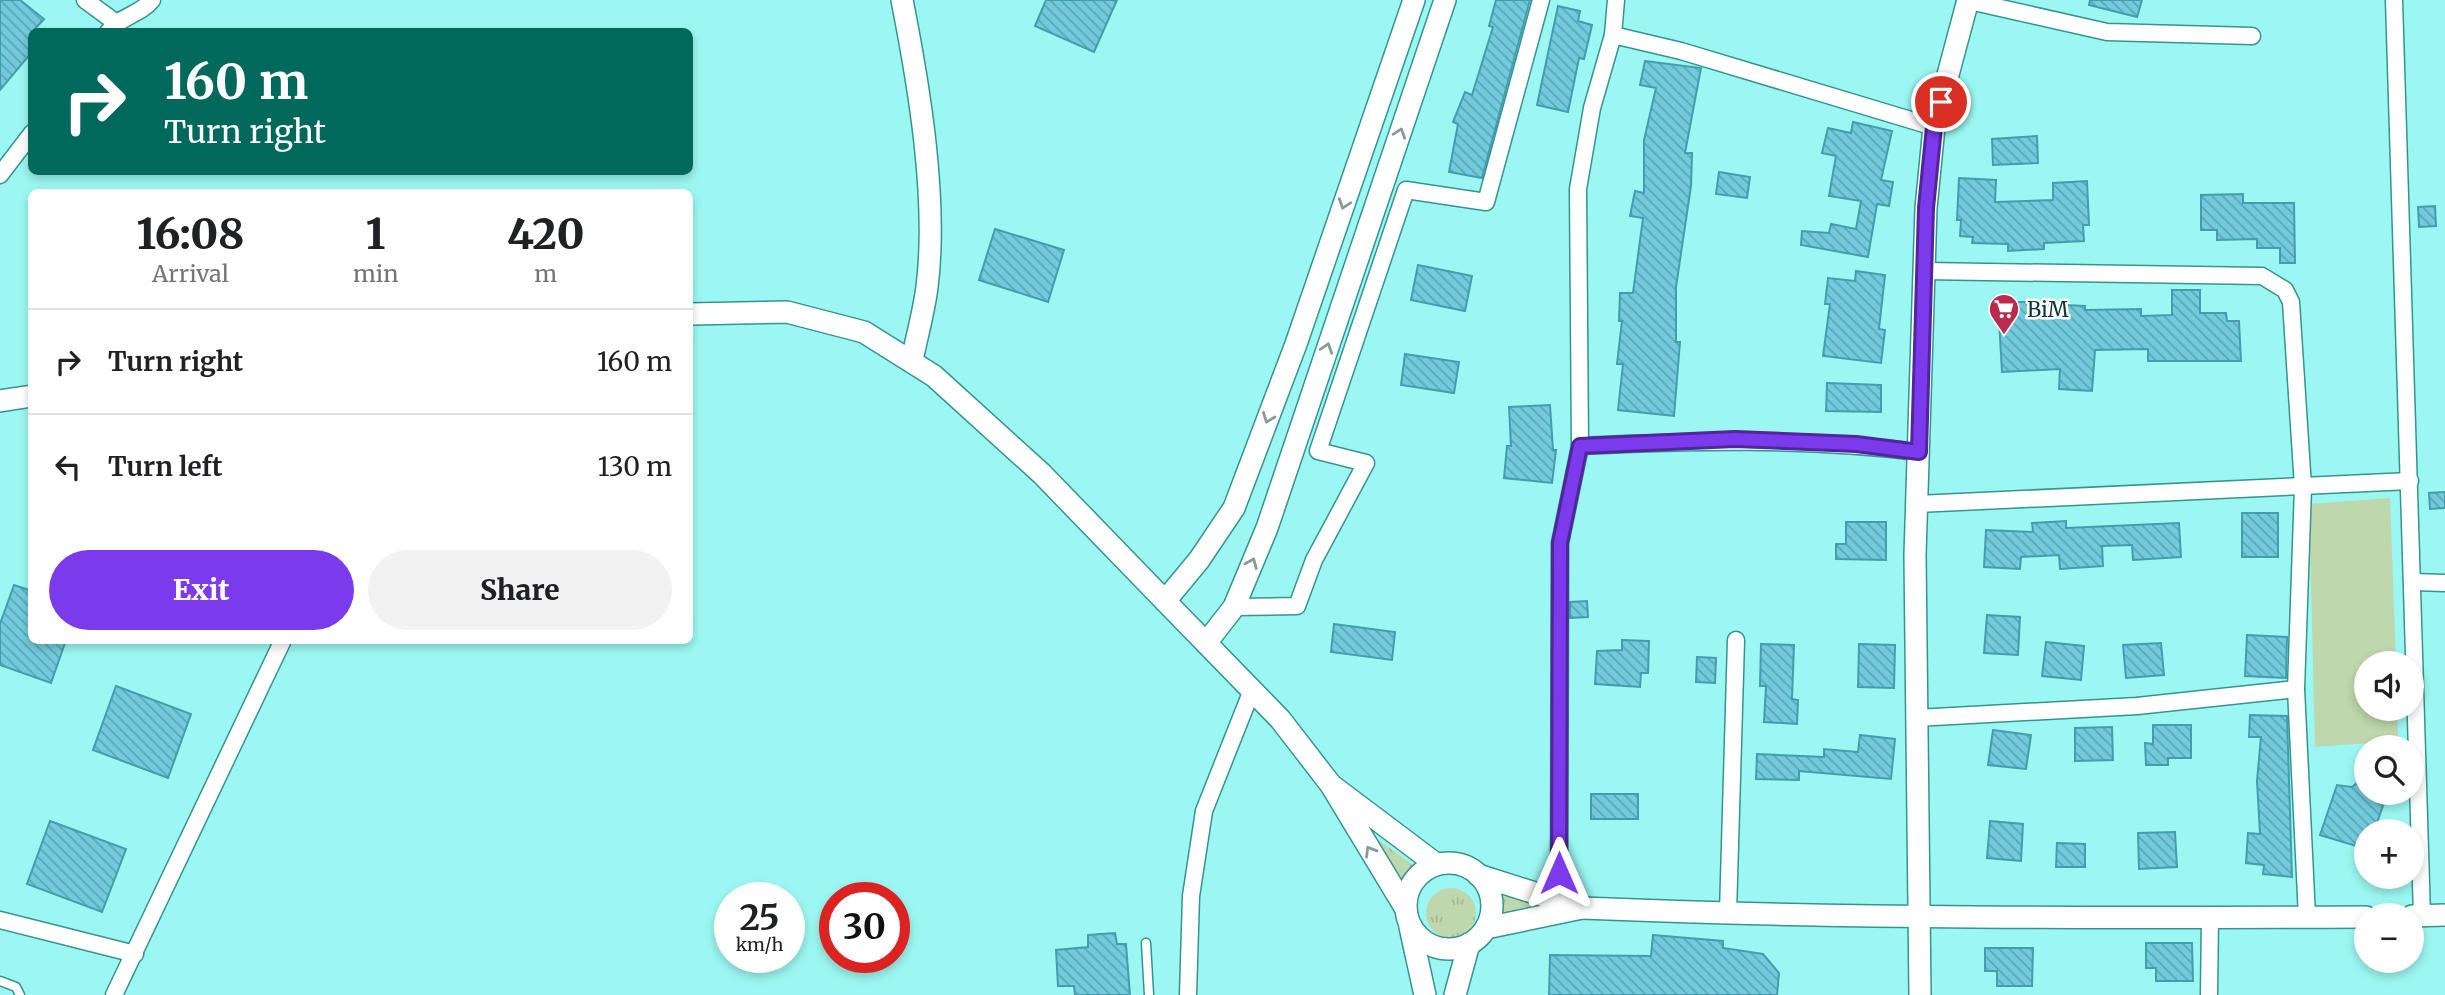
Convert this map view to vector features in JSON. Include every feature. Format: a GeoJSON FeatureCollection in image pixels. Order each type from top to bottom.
{"type":"FeatureCollection","features":[{"type":"Feature","properties":{"kind":"main road"},"geometry":{"type":"LineString","coordinates":[[901,0],[919,115],[930,234],[927,288],[912,360]]}},
{"type":"Feature","properties":{"kind":"main road"},"geometry":{"type":"LineString","coordinates":[[1166,601],[1199,560],[1234,508],[1296,344],[1414,0]]}},
{"type":"Feature","properties":{"kind":"main road"},"geometry":{"type":"LineString","coordinates":[[1206,643],[1234,607],[1267,528],[1446,0]]}},
{"type":"Feature","properties":{"kind":"main road"},"geometry":{"type":"LineString","coordinates":[[1920,995],[1917,916],[1917,504],[1926,208],[1934,127],[1967,0]]}},
{"type":"Feature","properties":{"kind":"main road"},"geometry":{"type":"LineString","coordinates":[[693,314],[787,312],[864,332],[934,376],[1042,474],[1280,719],[1331,785],[1423,941],[1436,947],[1450,950],[1469,944],[1486,928],[1582,908],[1917,916],[2354,917]]}},
{"type":"Feature","properties":{"kind":"main road"},"geometry":{"type":"LineString","coordinates":[[0,401],[28,397]]}},
{"type":"Feature","properties":{"kind":"main road"},"geometry":{"type":"LineString","coordinates":[[1331,785],[1436,864],[1460,865],[1478,875],[1582,908]]}},
{"type":"Feature","properties":{"kind":"main road"},"geometry":{"type":"LineString","coordinates":[[1425,995],[1408,917],[1408,891],[1415,879],[1436,864]]}},
{"type":"Feature","properties":{"kind":"main road"},"geometry":{"type":"LineString","coordinates":[[1478,875],[1492,900],[1486,928]]}},
{"type":"Feature","properties":{"kind":"main road"},"geometry":{"type":"LineString","coordinates":[[2424,916],[2445,915]]}},
{"type":"Feature","properties":{"kind":"main road"},"geometry":{"type":"LineString","coordinates":[[1455,995],[1469,944]]}},
{"type":"Feature","properties":{"kind":"street"},"geometry":{"type":"LineString","coordinates":[[85,0],[111,27],[144,9],[152,0]]}},
{"type":"Feature","properties":{"kind":"street"},"geometry":{"type":"LineString","coordinates":[[1234,607],[1297,607],[1314,560],[1366,463],[1318,451],[1406,190],[1486,202],[1541,0]]}},
{"type":"Feature","properties":{"kind":"street"},"geometry":{"type":"LineString","coordinates":[[1967,0],[2108,32],[2252,36]]}},
{"type":"Feature","properties":{"kind":"street"},"geometry":{"type":"LineString","coordinates":[[2394,0],[2413,582],[2417,903]]}},
{"type":"Feature","properties":{"kind":"street"},"geometry":{"type":"LineString","coordinates":[[1559,900],[1560,543],[1580,446],[1578,189],[1592,108],[1613,35],[1612,1]]}},
{"type":"Feature","properties":{"kind":"street"},"geometry":{"type":"LineString","coordinates":[[1613,35],[1681,51],[1934,127]]}},
{"type":"Feature","properties":{"kind":"street"},"geometry":{"type":"LineString","coordinates":[[0,175],[28,138]]}},
{"type":"Feature","properties":{"kind":"street"},"geometry":{"type":"LineString","coordinates":[[1924,271],[2262,276],[2285,290],[2291,302],[2303,486],[2296,689],[2307,917]]}},
{"type":"Feature","properties":{"kind":"street"},"geometry":{"type":"LineString","coordinates":[[1580,446],[1735,439],[1856,444],[1919,452]]}},
{"type":"Feature","properties":{"kind":"street"},"geometry":{"type":"LineString","coordinates":[[1917,504],[2410,481]]}},
{"type":"Feature","properties":{"kind":"street"},"geometry":{"type":"LineString","coordinates":[[2413,582],[2445,583]]}},
{"type":"Feature","properties":{"kind":"street"},"geometry":{"type":"LineString","coordinates":[[1728,913],[1736,640]]}},
{"type":"Feature","properties":{"kind":"street"},"geometry":{"type":"LineString","coordinates":[[114,995],[281,644]]}},
{"type":"Feature","properties":{"kind":"street"},"geometry":{"type":"LineString","coordinates":[[1916,718],[2137,706],[2296,689]]}},
{"type":"Feature","properties":{"kind":"street"},"geometry":{"type":"LineString","coordinates":[[1188,995],[1191,896],[1204,811],[1252,690]]}},
{"type":"Feature","properties":{"kind":"street"},"geometry":{"type":"LineString","coordinates":[[2209,995],[2210,918]]}},
{"type":"Feature","properties":{"kind":"street"},"geometry":{"type":"LineString","coordinates":[[0,920],[135,954]]}},
{"type":"Feature","properties":{"kind":"lane"},"geometry":{"type":"LineString","coordinates":[[1146,943],[1149,995]]}},
{"type":"Feature","properties":{"kind":"lane"},"geometry":{"type":"LineString","coordinates":[[0,981],[16,987],[20,995]]}},
{"type":"Feature","properties":{"kind":"green space"},"geometry":{"type":"Polygon","coordinates":[[[2390,498],[2396,651],[2354,651],[2354,721],[2397,721],[2398,735],[2354,735],[2354,744],[2315,747],[2309,504],[2390,498]]]}},
{"type":"Feature","properties":{"kind":"green space"},"geometry":{"type":"Polygon","coordinates":[[[1368,833],[1415,866],[1402,882],[1368,833]]]}},
{"type":"Feature","properties":{"kind":"green space"},"geometry":{"type":"Polygon","coordinates":[[[1451,888],[1468,896],[1476,913],[1468,930],[1451,938],[1434,930],[1426,913],[1434,896],[1451,888]]]}},
{"type":"Feature","properties":{"kind":"green space"},"geometry":{"type":"Polygon","coordinates":[[[1503,896],[1545,903],[1504,912],[1503,896]]]}},
{"type":"Feature","properties":{"kind":"building"},"geometry":{"type":"Polygon","coordinates":[[[0,0],[20,0],[44,19],[36,28],[28,28],[28,57],[0,90],[0,0]]]}},
{"type":"Feature","properties":{"kind":"building"},"geometry":{"type":"Polygon","coordinates":[[[1046,0],[1117,0],[1094,52],[1035,26],[1046,0]]]}},
{"type":"Feature","properties":{"kind":"building"},"geometry":{"type":"Polygon","coordinates":[[[1496,0],[1530,0],[1482,178],[1449,172],[1458,124],[1453,122],[1465,92],[1472,95],[1493,27],[1489,26],[1496,0]]]}},
{"type":"Feature","properties":{"kind":"building"},"geometry":{"type":"Polygon","coordinates":[[[2090,0],[2142,0],[2137,17],[2089,5],[2090,0]]]}},
{"type":"Feature","properties":{"kind":"building"},"geometry":{"type":"Polygon","coordinates":[[[1558,6],[1580,11],[1578,21],[1592,25],[1584,59],[1579,58],[1568,112],[1537,105],[1558,6]]]}},
{"type":"Feature","properties":{"kind":"building"},"geometry":{"type":"Polygon","coordinates":[[[1645,61],[1701,68],[1685,153],[1692,153],[1691,186],[1676,287],[1676,342],[1680,342],[1674,416],[1618,410],[1623,364],[1617,364],[1622,321],[1619,321],[1620,293],[1633,293],[1643,218],[1630,216],[1635,191],[1644,193],[1644,140],[1656,88],[1640,85],[1645,61]]]}},
{"type":"Feature","properties":{"kind":"building"},"geometry":{"type":"Polygon","coordinates":[[[1853,122],[1892,131],[1881,180],[1893,182],[1889,206],[1877,204],[1868,257],[1801,245],[1802,231],[1829,233],[1831,224],[1856,229],[1861,201],[1829,196],[1836,156],[1822,153],[1828,128],[1851,133],[1853,122]]]}},
{"type":"Feature","properties":{"kind":"building"},"geometry":{"type":"Polygon","coordinates":[[[2037,136],[2038,163],[1993,165],[1992,139],[2037,136]]]}},
{"type":"Feature","properties":{"kind":"building"},"geometry":{"type":"Polygon","coordinates":[[[1719,172],[1750,177],[1747,198],[1716,194],[1719,172]]]}},
{"type":"Feature","properties":{"kind":"building"},"geometry":{"type":"Polygon","coordinates":[[[1959,178],[1996,180],[1995,202],[2053,200],[2053,183],[2087,181],[2089,225],[2083,225],[2084,241],[2044,243],[2044,249],[2008,251],[2008,244],[1972,243],[1973,237],[1960,236],[1961,220],[1957,220],[1959,178]]]}},
{"type":"Feature","properties":{"kind":"building"},"geometry":{"type":"Polygon","coordinates":[[[2243,194],[2243,203],[2294,203],[2295,263],[2280,263],[2280,248],[2257,248],[2257,239],[2217,240],[2217,230],[2201,230],[2201,195],[2243,194]]]}},
{"type":"Feature","properties":{"kind":"building"},"geometry":{"type":"Polygon","coordinates":[[[2435,206],[2436,226],[2419,227],[2418,207],[2435,206]]]}},
{"type":"Feature","properties":{"kind":"building"},"geometry":{"type":"Polygon","coordinates":[[[995,229],[1064,250],[1048,302],[979,280],[995,229]]]}},
{"type":"Feature","properties":{"kind":"building"},"geometry":{"type":"Polygon","coordinates":[[[1418,265],[1472,276],[1465,311],[1411,300],[1418,265]]]}},
{"type":"Feature","properties":{"kind":"building"},"geometry":{"type":"Polygon","coordinates":[[[1856,271],[1885,275],[1879,329],[1885,330],[1881,363],[1823,356],[1830,304],[1825,304],[1828,278],[1855,281],[1856,271]]]}},
{"type":"Feature","properties":{"kind":"building"},"geometry":{"type":"Polygon","coordinates":[[[2172,290],[2200,290],[2200,313],[2226,313],[2227,321],[2239,321],[2241,361],[2148,361],[2148,349],[2095,350],[2092,391],[2059,389],[2060,369],[2002,372],[1998,303],[2044,301],[2044,304],[2085,306],[2085,310],[2141,309],[2141,316],[2172,315],[2172,290]]]}},
{"type":"Feature","properties":{"kind":"building"},"geometry":{"type":"Polygon","coordinates":[[[1405,354],[1459,362],[1454,393],[1401,385],[1405,354]]]}},
{"type":"Feature","properties":{"kind":"building"},"geometry":{"type":"Polygon","coordinates":[[[1827,383],[1881,385],[1881,412],[1826,411],[1827,383]]]}},
{"type":"Feature","properties":{"kind":"building"},"geometry":{"type":"Polygon","coordinates":[[[1550,405],[1553,450],[1556,450],[1552,483],[1504,478],[1507,446],[1511,446],[1509,407],[1550,405]]]}},
{"type":"Feature","properties":{"kind":"building"},"geometry":{"type":"Polygon","coordinates":[[[2445,492],[2445,508],[2430,509],[2429,493],[2445,492]]]}},
{"type":"Feature","properties":{"kind":"building"},"geometry":{"type":"Polygon","coordinates":[[[2242,513],[2278,513],[2278,557],[2242,557],[2242,513]]]}},
{"type":"Feature","properties":{"kind":"building"},"geometry":{"type":"Polygon","coordinates":[[[2066,521],[2066,528],[2179,523],[2181,557],[2133,560],[2132,545],[2102,546],[2103,566],[2060,569],[2059,555],[2021,557],[2020,569],[1984,567],[1986,530],[2033,532],[2032,523],[2066,521]]]}},
{"type":"Feature","properties":{"kind":"building"},"geometry":{"type":"Polygon","coordinates":[[[1846,522],[1886,522],[1886,560],[1836,559],[1836,544],[1846,544],[1846,522]]]}},
{"type":"Feature","properties":{"kind":"building"},"geometry":{"type":"Polygon","coordinates":[[[14,585],[28,590],[28,644],[65,644],[51,683],[0,665],[0,624],[14,585]]]}},
{"type":"Feature","properties":{"kind":"building"},"geometry":{"type":"Polygon","coordinates":[[[1587,601],[1588,617],[1570,618],[1570,602],[1587,601]]]}},
{"type":"Feature","properties":{"kind":"building"},"geometry":{"type":"Polygon","coordinates":[[[1987,615],[2020,617],[2018,655],[1984,653],[1987,615]]]}},
{"type":"Feature","properties":{"kind":"building"},"geometry":{"type":"Polygon","coordinates":[[[1334,624],[1395,632],[1392,660],[1331,652],[1334,624]]]}},
{"type":"Feature","properties":{"kind":"building"},"geometry":{"type":"Polygon","coordinates":[[[2247,635],[2287,637],[2286,678],[2245,676],[2247,635]]]}},
{"type":"Feature","properties":{"kind":"building"},"geometry":{"type":"Polygon","coordinates":[[[1622,640],[1649,641],[1648,673],[1641,673],[1640,687],[1595,684],[1597,651],[1622,650],[1622,640]]]}},
{"type":"Feature","properties":{"kind":"building"},"geometry":{"type":"Polygon","coordinates":[[[2046,642],[2084,646],[2081,680],[2042,676],[2046,642]]]}},
{"type":"Feature","properties":{"kind":"building"},"geometry":{"type":"Polygon","coordinates":[[[2161,643],[2164,675],[2126,678],[2123,645],[2161,643]]]}},
{"type":"Feature","properties":{"kind":"building"},"geometry":{"type":"Polygon","coordinates":[[[1761,644],[1794,645],[1792,699],[1798,700],[1797,724],[1764,722],[1766,686],[1760,686],[1761,644]]]}},
{"type":"Feature","properties":{"kind":"building"},"geometry":{"type":"Polygon","coordinates":[[[1859,644],[1895,645],[1894,688],[1858,687],[1859,644]]]}},
{"type":"Feature","properties":{"kind":"building"},"geometry":{"type":"Polygon","coordinates":[[[1697,657],[1716,658],[1715,683],[1696,682],[1697,657]]]}},
{"type":"Feature","properties":{"kind":"building"},"geometry":{"type":"Polygon","coordinates":[[[116,686],[191,714],[168,778],[93,750],[116,686]]]}},
{"type":"Feature","properties":{"kind":"building"},"geometry":{"type":"Polygon","coordinates":[[[2250,715],[2287,716],[2292,877],[2263,874],[2264,865],[2246,863],[2248,833],[2260,834],[2257,781],[2261,737],[2249,737],[2250,715]]]}},
{"type":"Feature","properties":{"kind":"building"},"geometry":{"type":"Polygon","coordinates":[[[2153,725],[2191,725],[2191,758],[2168,758],[2168,765],[2146,765],[2145,743],[2153,744],[2153,725]]]}},
{"type":"Feature","properties":{"kind":"building"},"geometry":{"type":"Polygon","coordinates":[[[2112,727],[2113,760],[2075,761],[2075,728],[2112,727]]]}},
{"type":"Feature","properties":{"kind":"building"},"geometry":{"type":"Polygon","coordinates":[[[1993,730],[2031,735],[2026,769],[1988,765],[1993,730]]]}},
{"type":"Feature","properties":{"kind":"building"},"geometry":{"type":"Polygon","coordinates":[[[1860,735],[1895,739],[1891,779],[1799,771],[1799,780],[1756,779],[1757,754],[1824,757],[1824,749],[1858,752],[1860,735]]]}},
{"type":"Feature","properties":{"kind":"building"},"geometry":{"type":"Polygon","coordinates":[[[2337,785],[2354,785],[2354,805],[2383,805],[2378,819],[2354,819],[2354,845],[2320,835],[2337,785]]]}},
{"type":"Feature","properties":{"kind":"building"},"geometry":{"type":"Polygon","coordinates":[[[1591,794],[1638,794],[1638,819],[1591,819],[1591,794]]]}},
{"type":"Feature","properties":{"kind":"building"},"geometry":{"type":"Polygon","coordinates":[[[50,821],[126,849],[102,912],[27,884],[50,821]]]}},
{"type":"Feature","properties":{"kind":"building"},"geometry":{"type":"Polygon","coordinates":[[[1990,821],[2023,824],[2021,861],[1987,858],[1990,821]]]}},
{"type":"Feature","properties":{"kind":"building"},"geometry":{"type":"Polygon","coordinates":[[[2175,832],[2177,867],[2139,869],[2138,833],[2175,832]]]}},
{"type":"Feature","properties":{"kind":"building"},"geometry":{"type":"Polygon","coordinates":[[[2057,843],[2085,844],[2085,867],[2056,867],[2057,843]]]}},
{"type":"Feature","properties":{"kind":"building"},"geometry":{"type":"Polygon","coordinates":[[[1115,933],[1117,944],[1126,944],[1130,995],[1075,995],[1074,986],[1058,986],[1056,950],[1088,947],[1088,935],[1115,933]]]}},
{"type":"Feature","properties":{"kind":"building"},"geometry":{"type":"Polygon","coordinates":[[[1653,935],[1723,941],[1723,948],[1763,954],[1779,973],[1777,995],[1549,995],[1550,955],[1651,956],[1653,935]]]}},
{"type":"Feature","properties":{"kind":"building"},"geometry":{"type":"Polygon","coordinates":[[[2146,943],[2192,943],[2193,981],[2156,981],[2156,968],[2146,968],[2146,943]]]}},
{"type":"Feature","properties":{"kind":"building"},"geometry":{"type":"Polygon","coordinates":[[[1985,948],[2033,948],[2032,986],[1997,986],[1997,971],[1985,971],[1985,948]]]}},
{"type":"Feature","properties":{"kind":"place","name":"BiM"},"geometry":{"type":"Point","coordinates":[2004,336]}},
{"type":"Feature","properties":{"kind":"route"},"geometry":{"type":"LineString","coordinates":[[1559,873],[1560,543],[1580,446],[1735,439],[1856,444],[1919,452],[1926,208],[1934,127],[1941,102]]}}]}
